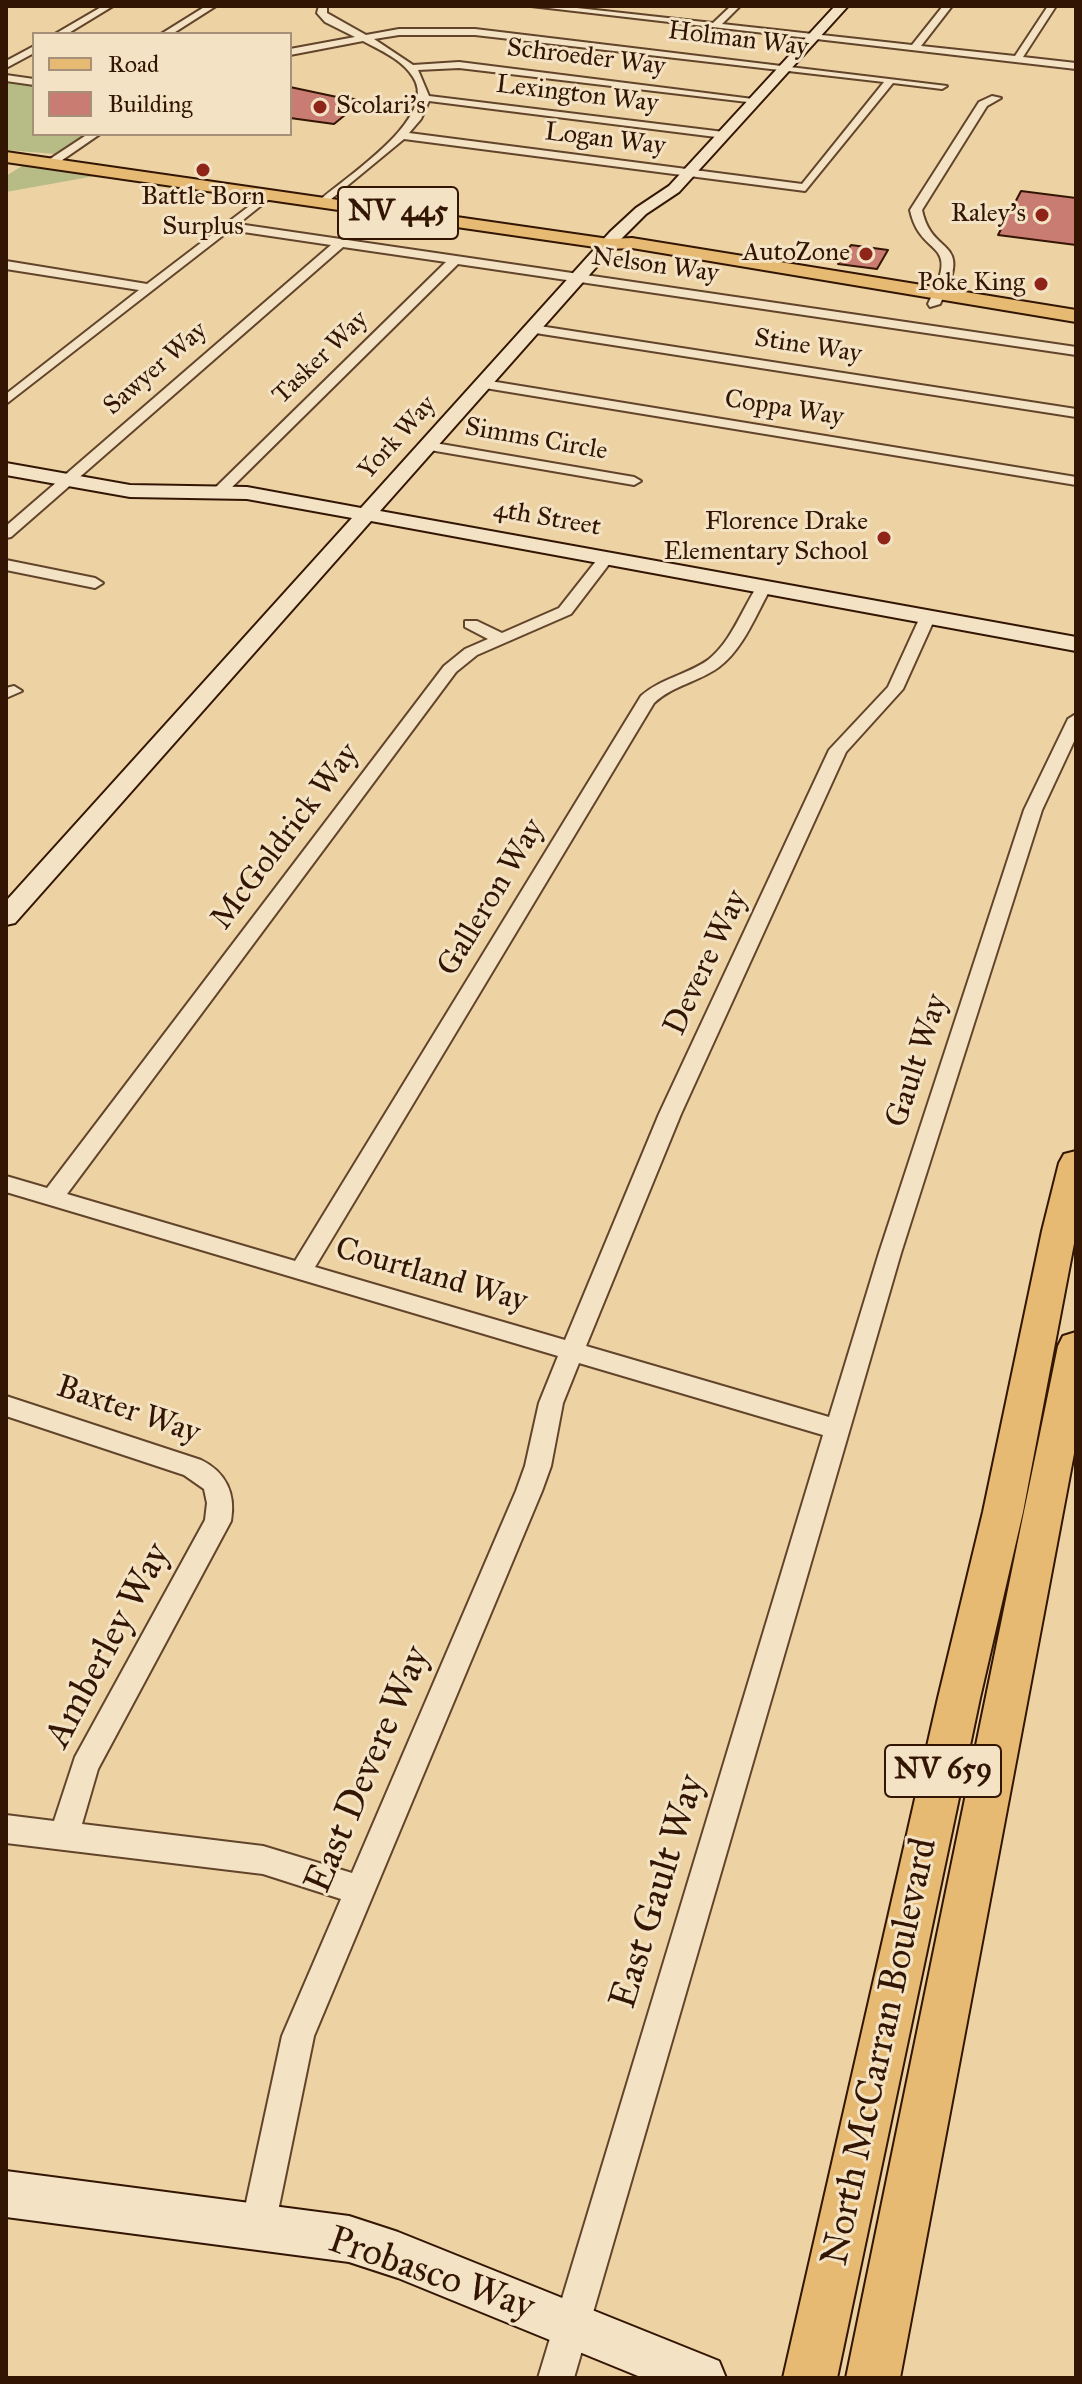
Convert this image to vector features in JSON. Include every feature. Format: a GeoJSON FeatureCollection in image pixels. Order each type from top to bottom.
{"type":"FeatureCollection","features":[{"type":"Feature","properties":{"kind":"main road","name":"NV 445"},"geometry":{"type":"LineString","coordinates":[[6,157],[609,244],[632,243],[1076,326]]}},
{"type":"Feature","properties":{"kind":"main road","name":"NV 445"},"geometry":{"type":"LineString","coordinates":[[937,299],[1076,316]]}},
{"type":"Feature","properties":{"kind":"main road","name":"North McCarran Boulevard"},"geometry":{"type":"LineString","coordinates":[[873,2378],[1066,1350],[1076,1163]]}},
{"type":"Feature","properties":{"kind":"main road","name":"North McCarran Boulevard"},"geometry":{"type":"LineString","coordinates":[[810,2378],[959,1698],[1003,1512],[1066,1350]]}},
{"type":"Feature","properties":{"kind":"street"},"geometry":{"type":"LineString","coordinates":[[64,32],[109,6]]}},
{"type":"Feature","properties":{"kind":"street"},"geometry":{"type":"LineString","coordinates":[[169,32],[212,6]]}},
{"type":"Feature","properties":{"kind":"street"},"geometry":{"type":"LineString","coordinates":[[535,6],[1076,66]]}},
{"type":"Feature","properties":{"kind":"street"},"geometry":{"type":"LineString","coordinates":[[621,16],[632,6]]}},
{"type":"Feature","properties":{"kind":"street"},"geometry":{"type":"LineString","coordinates":[[715,26],[736,6]]}},
{"type":"Feature","properties":{"kind":"street","name":"York Way"},"geometry":{"type":"LineString","coordinates":[[6,917],[631,219],[674,189],[842,6]]}},
{"type":"Feature","properties":{"kind":"street"},"geometry":{"type":"LineString","coordinates":[[915,48],[948,6]]}},
{"type":"Feature","properties":{"kind":"street"},"geometry":{"type":"LineString","coordinates":[[1017,60],[1052,6]]}},
{"type":"Feature","properties":{"kind":"street"},"geometry":{"type":"LineString","coordinates":[[321,13],[411,68],[421,81],[425,98],[418,117],[324,202]]}},
{"type":"Feature","properties":{"kind":"street","name":"Holman Way"},"geometry":{"type":"LineString","coordinates":[[292,52],[411,31],[475,32],[942,86]]}},
{"type":"Feature","properties":{"kind":"street"},"geometry":{"type":"LineString","coordinates":[[6,65],[32,50]]}},
{"type":"Feature","properties":{"kind":"street","name":"Schroeder Way"},"geometry":{"type":"LineString","coordinates":[[411,68],[459,65],[756,100]]}},
{"type":"Feature","properties":{"kind":"street"},"geometry":{"type":"LineString","coordinates":[[6,78],[32,82]]}},
{"type":"Feature","properties":{"kind":"street","name":"Logan Way"},"geometry":{"type":"LineString","coordinates":[[400,135],[805,188],[891,80]]}},
{"type":"Feature","properties":{"kind":"street","name":"Lexington Way"},"geometry":{"type":"LineString","coordinates":[[425,98],[724,135]]}},
{"type":"Feature","properties":{"kind":"street"},"geometry":{"type":"LineString","coordinates":[[937,299],[950,276],[948,257],[919,225],[916,210],[983,104],[996,98]]}},
{"type":"Feature","properties":{"kind":"street"},"geometry":{"type":"LineString","coordinates":[[51,163],[92,136]]}},
{"type":"Feature","properties":{"kind":"street"},"geometry":{"type":"LineString","coordinates":[[6,400],[269,194]]}},
{"type":"Feature","properties":{"kind":"street","name":"Nelson Way"},"geometry":{"type":"LineString","coordinates":[[227,226],[1076,351]]}},
{"type":"Feature","properties":{"kind":"street","name":"Sawyer Way"},"geometry":{"type":"LineString","coordinates":[[6,534],[340,243]]}},
{"type":"Feature","properties":{"kind":"street","name":"Tasker Way"},"geometry":{"type":"LineString","coordinates":[[220,491],[456,259]]}},
{"type":"Feature","properties":{"kind":"street"},"geometry":{"type":"LineString","coordinates":[[6,265],[149,288]]}},
{"type":"Feature","properties":{"kind":"street","name":"Stine Way"},"geometry":{"type":"LineString","coordinates":[[533,329],[1076,413]]}},
{"type":"Feature","properties":{"kind":"street","name":"Coppa Way"},"geometry":{"type":"LineString","coordinates":[[484,384],[1076,481]]}},
{"type":"Feature","properties":{"kind":"street","name":"Simms Circle"},"geometry":{"type":"LineString","coordinates":[[429,446],[634,481]]}},
{"type":"Feature","properties":{"kind":"street","name":"4th Street"},"geometry":{"type":"LineString","coordinates":[[6,469],[130,491],[247,493],[1076,644]]}},
{"type":"Feature","properties":{"kind":"street","name":"McGoldrick Way"},"geometry":{"type":"LineString","coordinates":[[52,1197],[450,669],[471,652],[565,611],[605,559]]}},
{"type":"Feature","properties":{"kind":"street"},"geometry":{"type":"LineString","coordinates":[[6,565],[95,583]]}},
{"type":"Feature","properties":{"kind":"street","name":"Galleron Way"},"geometry":{"type":"LineString","coordinates":[[301,1271],[647,700],[665,685],[704,669],[725,652],[763,588]]}},
{"type":"Feature","properties":{"kind":"street","name":"Devere Way"},"geometry":{"type":"LineString","coordinates":[[572,1351],[670,1114],[838,750],[895,689],[927,618]]}},
{"type":"Feature","properties":{"kind":"street"},"geometry":{"type":"LineString","coordinates":[[471,624],[502,639]]}},
{"type":"Feature","properties":{"kind":"street","name":"Gault Way"},"geometry":{"type":"LineString","coordinates":[[839,1430],[894,1239],[1033,810],[1076,719]]}},
{"type":"Feature","properties":{"kind":"street","name":"Courtland Way"},"geometry":{"type":"LineString","coordinates":[[6,1184],[839,1430]]}},
{"type":"Feature","properties":{"kind":"street","name":"East Devere Way"},"geometry":{"type":"LineString","coordinates":[[258,2226],[298,2036],[529,1491],[538,1466],[551,1403],[572,1351]]}},
{"type":"Feature","properties":{"kind":"street","name":"Baxter Way"},"geometry":{"type":"LineString","coordinates":[[6,1406],[198,1469],[211,1478],[220,1492]]}},
{"type":"Feature","properties":{"kind":"street","name":"East Gault Way"},"geometry":{"type":"LineString","coordinates":[[556,2378],[839,1430]]}},
{"type":"Feature","properties":{"kind":"street","name":"Amberley Way"},"geometry":{"type":"LineString","coordinates":[[64,1836],[85,1766],[218,1521],[220,1492]]}},
{"type":"Feature","properties":{"kind":"street"},"geometry":{"type":"LineString","coordinates":[[6,1829],[263,1860],[360,1890]]}},
{"type":"Feature","properties":{"kind":"street","name":"Probasco Way"},"geometry":{"type":"LineString","coordinates":[[6,2194],[349,2239],[398,2255],[702,2378]]}},
{"type":"Feature","properties":{"kind":"green space"},"geometry":{"type":"Polygon","coordinates":[[[6,80],[32,84],[32,136],[84,136],[55,154],[6,150],[6,80]]]}},
{"type":"Feature","properties":{"kind":"green space"},"geometry":{"type":"Polygon","coordinates":[[[22,166],[95,176],[6,192],[6,176],[22,166]]]}},
{"type":"Feature","properties":{"kind":"building","name":"Scolari's"},"geometry":{"type":"Polygon","coordinates":[[[292,87],[355,99],[345,115],[334,124],[292,118],[292,87]]]}},
{"type":"Feature","properties":{"kind":"building","name":"Raley's"},"geometry":{"type":"Polygon","coordinates":[[[1021,191],[1076,198],[1076,245],[998,235],[1021,191]]]}},
{"type":"Feature","properties":{"kind":"building","name":"AutoZone"},"geometry":{"type":"Polygon","coordinates":[[[851,245],[888,250],[877,269],[838,264],[851,245]]]}},
{"type":"Feature","properties":{"kind":"place","name":"Scolari's"},"geometry":{"type":"Point","coordinates":[320,107]}},
{"type":"Feature","properties":{"kind":"place","name":"Battle Born Surplus"},"geometry":{"type":"Point","coordinates":[203,170]}},
{"type":"Feature","properties":{"kind":"place","name":"Raley's"},"geometry":{"type":"Point","coordinates":[1042,215]}},
{"type":"Feature","properties":{"kind":"place","name":"AutoZone"},"geometry":{"type":"Point","coordinates":[866,254]}},
{"type":"Feature","properties":{"kind":"place","name":"Poke King"},"geometry":{"type":"Point","coordinates":[1041,284]}},
{"type":"Feature","properties":{"kind":"place","name":"Florence Drake Elementary School"},"geometry":{"type":"Point","coordinates":[884,538]}}]}
